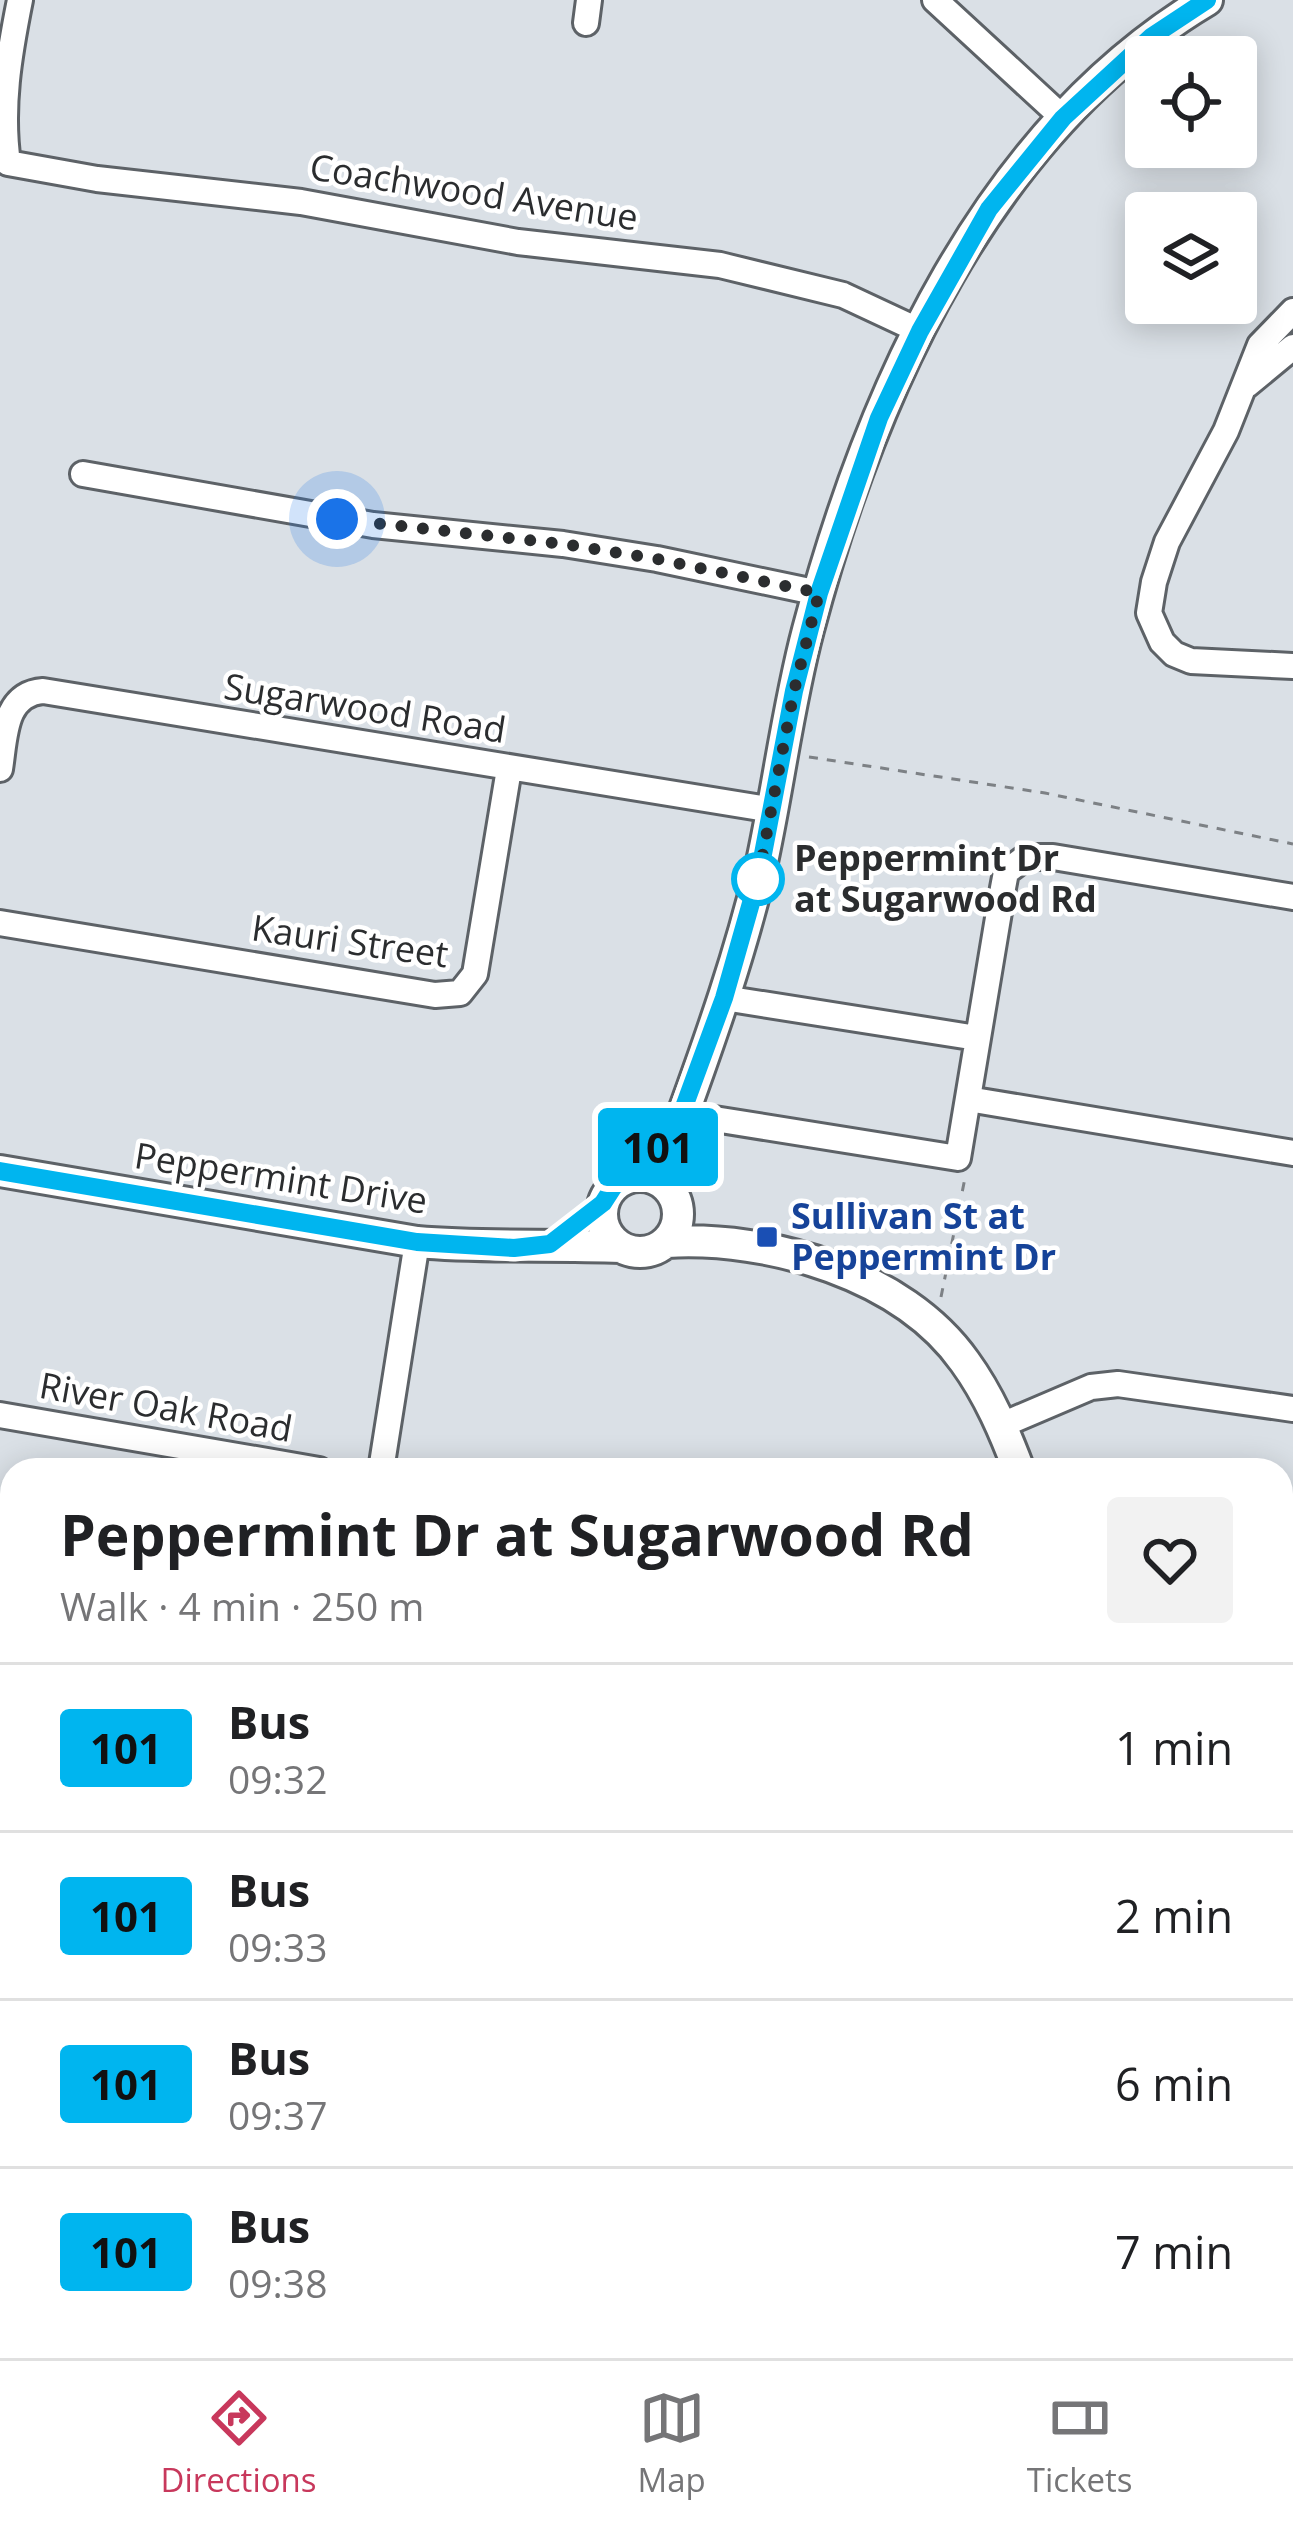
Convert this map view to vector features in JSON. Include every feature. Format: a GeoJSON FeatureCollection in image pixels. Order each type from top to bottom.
{"type":"FeatureCollection","features":[{"type":"Feature","properties":{"kind":"street","name":"Coachwood Avenue"},"geometry":{"type":"LineString","coordinates":[[20,0],[3,89],[1,135],[8,163],[97,179],[302,202],[498,239],[720,265],[843,295],[920,331]]}},
{"type":"Feature","properties":{"kind":"street"},"geometry":{"type":"LineString","coordinates":[[935,0],[1063,118]]}},
{"type":"Feature","properties":{"kind":"street"},"geometry":{"type":"LineString","coordinates":[[667,1242],[678,1224],[680,1120],[724,998],[773,810],[819,593],[879,418],[920,331],[989,209],[1063,118],[1151,37],[1208,0]]}},
{"type":"Feature","properties":{"kind":"street"},"geometry":{"type":"LineString","coordinates":[[1293,310],[1260,345],[1245,387],[1167,542],[1149,613],[1162,642],[1191,661],[1293,666]]}},
{"type":"Feature","properties":{"kind":"street"},"geometry":{"type":"LineString","coordinates":[[1245,387],[1293,347]]}},
{"type":"Feature","properties":{"kind":"street"},"geometry":{"type":"LineString","coordinates":[[83,474],[373,525],[563,544],[657,559],[819,593]]}},
{"type":"Feature","properties":{"kind":"street","name":"Sugarwood Road"},"geometry":{"type":"LineString","coordinates":[[0,769],[15,704],[31,692],[43,691],[773,810]]}},
{"type":"Feature","properties":{"kind":"street","name":"Kauri Street"},"geometry":{"type":"LineString","coordinates":[[0,923],[436,995],[460,993],[475,974],[509,769]]}},
{"type":"Feature","properties":{"kind":"street"},"geometry":{"type":"LineString","coordinates":[[680,1120],[958,1157],[1006,872],[1026,857],[1052,857],[1293,897]]}},
{"type":"Feature","properties":{"kind":"street"},"geometry":{"type":"LineString","coordinates":[[724,998],[977,1038]]}},
{"type":"Feature","properties":{"kind":"street"},"geometry":{"type":"LineString","coordinates":[[968,1099],[1293,1153]]}},
{"type":"Feature","properties":{"kind":"street"},"geometry":{"type":"LineString","coordinates":[[550,1244],[603,1203],[614,1186],[632,1176],[680,1120]]}},
{"type":"Feature","properties":{"kind":"street","name":"Peppermint Drive"},"geometry":{"type":"LineString","coordinates":[[0,1172],[417,1242],[514,1248],[550,1244],[621,1247]]}},
{"type":"Feature","properties":{"kind":"street"},"geometry":{"type":"LineString","coordinates":[[632,1176],[655,1178],[675,1198],[745,1244]]}},
{"type":"Feature","properties":{"kind":"street"},"geometry":{"type":"LineString","coordinates":[[603,1203],[604,1228],[621,1247],[645,1252],[667,1242],[745,1244],[875,1287],[906,1307],[964,1360],[1002,1425],[1014,1458]]}},
{"type":"Feature","properties":{"kind":"street"},"geometry":{"type":"LineString","coordinates":[[383,1458],[417,1242]]}},
{"type":"Feature","properties":{"kind":"street"},"geometry":{"type":"LineString","coordinates":[[1002,1425],[1091,1387],[1118,1384],[1293,1409]]}},
{"type":"Feature","properties":{"kind":"street","name":"River Oak Road"},"geometry":{"type":"LineString","coordinates":[[0,1414],[251,1458]]}},
{"type":"Feature","properties":{"kind":"path"},"geometry":{"type":"LineString","coordinates":[[783,753],[1045,793],[1293,844]]}},
{"type":"Feature","properties":{"kind":"bus line","name":"101"},"geometry":{"type":"LineString","coordinates":[[0,1171],[417,1242],[514,1248],[550,1244],[603,1203],[614,1186],[632,1176],[677,1126],[705,1054],[759,875],[794,691],[819,593],[879,418],[920,331],[989,209],[1063,118],[1151,37],[1207,0]]}},
{"type":"Feature","properties":{"kind":"place","name":"Peppermint Dr at Sugarwood Rd"},"geometry":{"type":"Point","coordinates":[758,879]}},
{"type":"Feature","properties":{"kind":"place","name":"Sullivan St at Peppermint Dr"},"geometry":{"type":"Point","coordinates":[767,1237]}},
{"type":"Feature","properties":{"kind":"route"},"geometry":{"type":"LineString","coordinates":[[337,519],[563,544],[819,593],[794,691],[758,879]]}}]}
